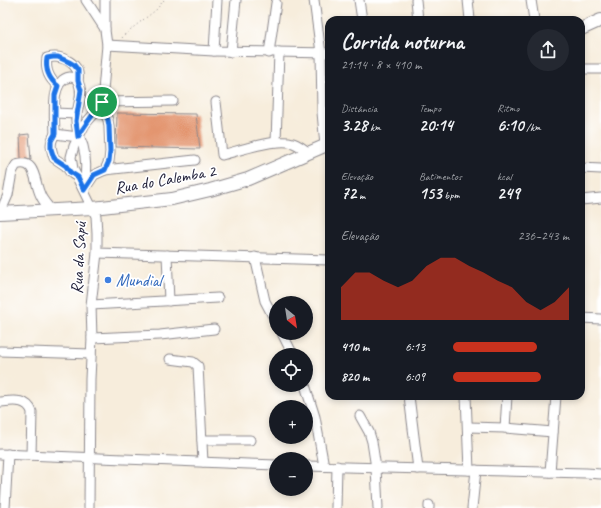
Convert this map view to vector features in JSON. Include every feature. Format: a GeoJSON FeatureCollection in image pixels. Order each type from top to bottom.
{"type":"FeatureCollection","features":[{"type":"Feature","properties":{"kind":"main road"},"geometry":{"type":"LineString","coordinates":[[585,28],[601,20]]}},
{"type":"Feature","properties":{"kind":"main road","name":"Rua do Calemba 2"},"geometry":{"type":"LineString","coordinates":[[0,213],[93,208],[172,199],[248,179],[325,146]]}},
{"type":"Feature","properties":{"kind":"street"},"geometry":{"type":"LineString","coordinates":[[86,0],[105,30]]}},
{"type":"Feature","properties":{"kind":"street"},"geometry":{"type":"LineString","coordinates":[[105,0],[105,30],[107,45],[102,102],[103,109],[108,120],[110,152],[109,161],[105,170]]}},
{"type":"Feature","properties":{"kind":"street"},"geometry":{"type":"LineString","coordinates":[[214,51],[217,0]]}},
{"type":"Feature","properties":{"kind":"street"},"geometry":{"type":"LineString","coordinates":[[231,52],[236,0]]}},
{"type":"Feature","properties":{"kind":"street"},"geometry":{"type":"LineString","coordinates":[[314,0],[325,53],[322,99],[325,127]]}},
{"type":"Feature","properties":{"kind":"street"},"geometry":{"type":"LineString","coordinates":[[359,0],[361,16]]}},
{"type":"Feature","properties":{"kind":"street"},"geometry":{"type":"LineString","coordinates":[[416,0],[418,16]]}},
{"type":"Feature","properties":{"kind":"street"},"geometry":{"type":"LineString","coordinates":[[468,0],[470,16]]}},
{"type":"Feature","properties":{"kind":"street"},"geometry":{"type":"LineString","coordinates":[[531,0],[533,16]]}},
{"type":"Feature","properties":{"kind":"street"},"geometry":{"type":"LineString","coordinates":[[269,53],[276,3]]}},
{"type":"Feature","properties":{"kind":"street"},"geometry":{"type":"LineString","coordinates":[[107,45],[231,52],[325,53]]}},
{"type":"Feature","properties":{"kind":"street"},"geometry":{"type":"LineString","coordinates":[[276,142],[279,52]]}},
{"type":"Feature","properties":{"kind":"street"},"geometry":{"type":"LineString","coordinates":[[58,86],[49,77],[46,63],[47,58],[58,57],[74,65],[78,70],[78,81],[81,90],[76,121],[78,137],[83,146],[86,176],[84,190]]}},
{"type":"Feature","properties":{"kind":"street"},"geometry":{"type":"LineString","coordinates":[[585,69],[601,69]]}},
{"type":"Feature","properties":{"kind":"street"},"geometry":{"type":"LineString","coordinates":[[78,81],[70,77],[63,80],[58,86],[55,95],[55,134],[51,141],[51,149],[54,158],[66,166],[70,172],[86,176],[105,170],[195,160]]}},
{"type":"Feature","properties":{"kind":"street"},"geometry":{"type":"LineString","coordinates":[[102,102],[173,101]]}},
{"type":"Feature","properties":{"kind":"street"},"geometry":{"type":"LineString","coordinates":[[86,176],[73,169],[71,157],[78,137],[85,124],[102,102]]}},
{"type":"Feature","properties":{"kind":"street"},"geometry":{"type":"LineString","coordinates":[[216,102],[222,155],[276,142],[294,144],[309,153]]}},
{"type":"Feature","properties":{"kind":"street"},"geometry":{"type":"LineString","coordinates":[[55,113],[77,114]]}},
{"type":"Feature","properties":{"kind":"street"},"geometry":{"type":"LineString","coordinates":[[55,134],[78,137]]}},
{"type":"Feature","properties":{"kind":"street"},"geometry":{"type":"LineString","coordinates":[[0,213],[8,195],[12,172],[16,165],[23,163],[29,165],[33,170],[40,194],[51,210]]}},
{"type":"Feature","properties":{"kind":"street"},"geometry":{"type":"LineString","coordinates":[[585,168],[601,169]]}},
{"type":"Feature","properties":{"kind":"street","name":"Rua da Sapú"},"geometry":{"type":"LineString","coordinates":[[86,176],[84,190],[96,216],[97,254],[91,305],[92,338],[90,379],[89,508]]}},
{"type":"Feature","properties":{"kind":"street"},"geometry":{"type":"LineString","coordinates":[[585,200],[601,198]]}},
{"type":"Feature","properties":{"kind":"street"},"geometry":{"type":"LineString","coordinates":[[97,254],[325,260]]}},
{"type":"Feature","properties":{"kind":"street"},"geometry":{"type":"LineString","coordinates":[[167,255],[169,300]]}},
{"type":"Feature","properties":{"kind":"street"},"geometry":{"type":"LineString","coordinates":[[256,257],[265,301],[269,309]]}},
{"type":"Feature","properties":{"kind":"street"},"geometry":{"type":"LineString","coordinates":[[91,305],[218,298]]}},
{"type":"Feature","properties":{"kind":"street"},"geometry":{"type":"LineString","coordinates":[[585,318],[601,319]]}},
{"type":"Feature","properties":{"kind":"street"},"geometry":{"type":"LineString","coordinates":[[92,338],[160,335],[214,329]]}},
{"type":"Feature","properties":{"kind":"street"},"geometry":{"type":"LineString","coordinates":[[0,351],[91,354]]}},
{"type":"Feature","properties":{"kind":"street"},"geometry":{"type":"LineString","coordinates":[[170,359],[193,362],[198,366],[203,462]]}},
{"type":"Feature","properties":{"kind":"street"},"geometry":{"type":"LineString","coordinates":[[307,392],[315,417],[324,466]]}},
{"type":"Feature","properties":{"kind":"street"},"geometry":{"type":"LineString","coordinates":[[410,400],[418,469]]}},
{"type":"Feature","properties":{"kind":"street"},"geometry":{"type":"LineString","coordinates":[[466,400],[472,470],[472,508]]}},
{"type":"Feature","properties":{"kind":"street"},"geometry":{"type":"LineString","coordinates":[[505,428],[507,400]]}},
{"type":"Feature","properties":{"kind":"street"},"geometry":{"type":"LineString","coordinates":[[550,472],[556,400]]}},
{"type":"Feature","properties":{"kind":"street"},"geometry":{"type":"LineString","coordinates":[[0,402],[26,402],[30,406],[32,412],[31,455]]}},
{"type":"Feature","properties":{"kind":"street"},"geometry":{"type":"LineString","coordinates":[[360,416],[369,432],[372,442],[376,468],[378,508]]}},
{"type":"Feature","properties":{"kind":"street"},"geometry":{"type":"LineString","coordinates":[[468,427],[553,432]]}},
{"type":"Feature","properties":{"kind":"street"},"geometry":{"type":"LineString","coordinates":[[202,440],[250,440]]}},
{"type":"Feature","properties":{"kind":"street"},"geometry":{"type":"LineString","coordinates":[[5,508],[4,454],[269,465]]}},
{"type":"Feature","properties":{"kind":"street"},"geometry":{"type":"LineString","coordinates":[[313,466],[601,474]]}},
{"type":"Feature","properties":{"kind":"street"},"geometry":{"type":"LineString","coordinates":[[336,508],[337,466]]}},
{"type":"Feature","properties":{"kind":"path"},"geometry":{"type":"LineString","coordinates":[[121,39],[126,33],[156,10],[164,0]]}},
{"type":"Feature","properties":{"kind":"building"},"geometry":{"type":"Polygon","coordinates":[[[117,113],[196,114],[200,149],[116,147],[117,113]]]}},
{"type":"Feature","properties":{"kind":"building"},"geometry":{"type":"Polygon","coordinates":[[[29,134],[31,160],[21,158],[20,135],[29,134]]]}},
{"type":"Feature","properties":{"kind":"place","name":"Mundial"},"geometry":{"type":"Point","coordinates":[108,280]}},
{"type":"Feature","properties":{"kind":"route"},"geometry":{"type":"LineString","coordinates":[[58,57],[74,65],[78,70],[78,81],[81,90],[76,121],[78,137],[85,124],[102,102],[109,126],[109,161],[105,170],[94,175],[84,190],[78,177],[54,158],[51,149],[51,141],[55,134],[55,95],[58,86],[49,77],[46,63],[47,58],[58,57]]}}]}
